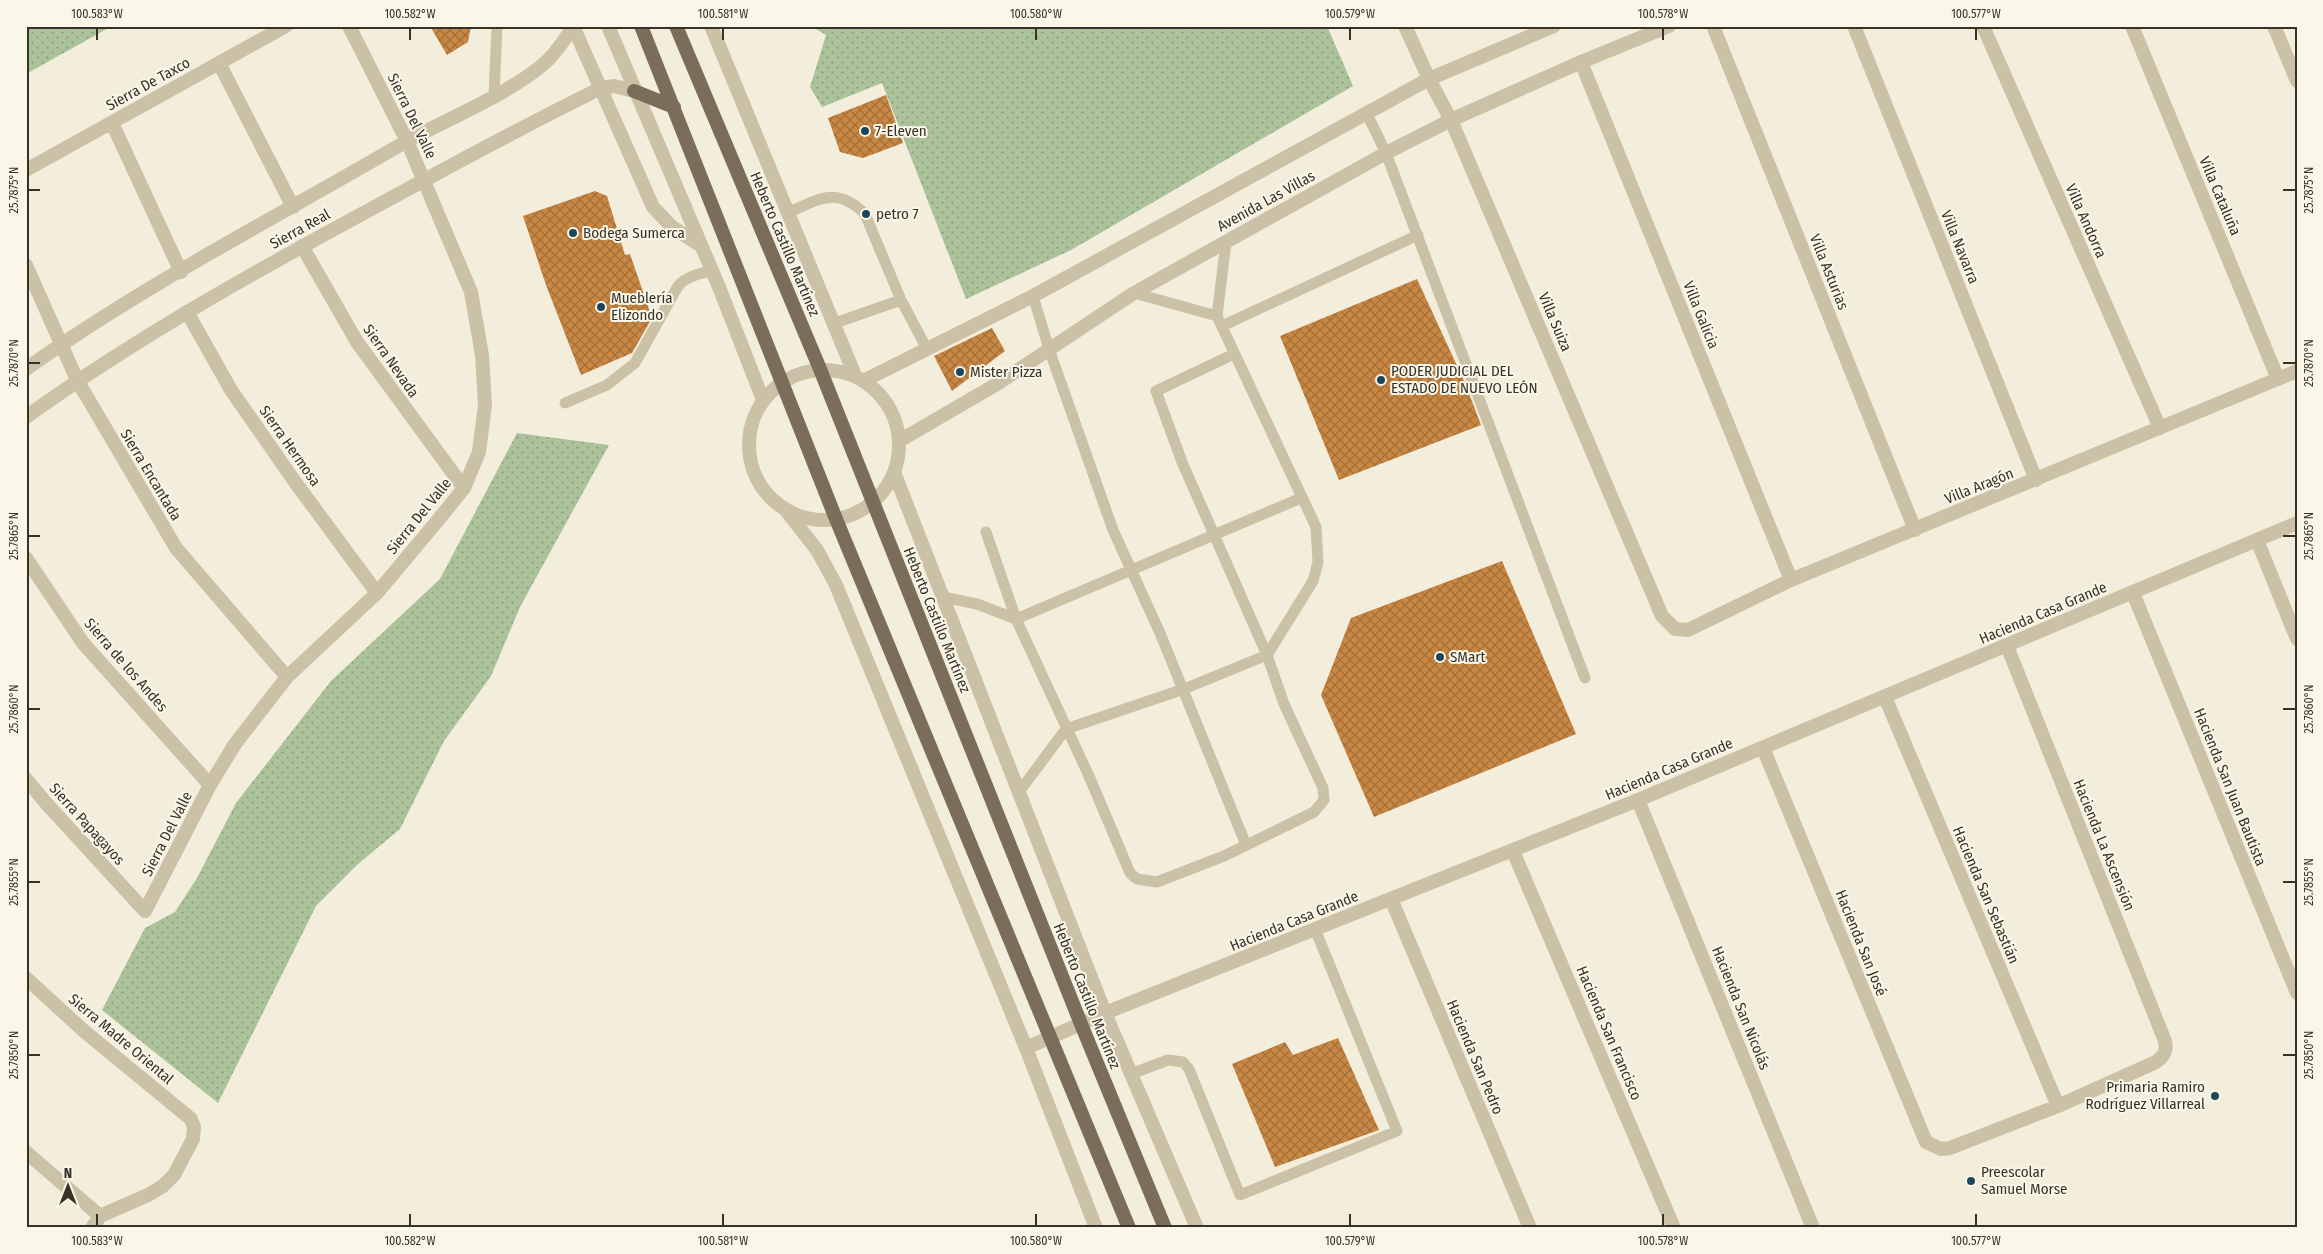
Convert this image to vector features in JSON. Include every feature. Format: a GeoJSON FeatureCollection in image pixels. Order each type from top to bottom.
{"type":"FeatureCollection","features":[{"type":"Feature","properties":{"kind":"main road"},"geometry":{"type":"LineString","coordinates":[[641,26],[836,519],[1129,1228]]}},
{"type":"Feature","properties":{"kind":"main road","name":"Heberto Castillo Martínez"},"geometry":{"type":"LineString","coordinates":[[676,26],[820,369],[1081,1024],[1165,1228]]}},
{"type":"Feature","properties":{"kind":"main road"},"geometry":{"type":"LineString","coordinates":[[634,91],[674,107]]}},
{"type":"Feature","properties":{"kind":"street","name":"Sierra De Taxco"},"geometry":{"type":"LineString","coordinates":[[26,170],[286,26]]}},
{"type":"Feature","properties":{"kind":"street","name":"Sierra Del Valle"},"geometry":{"type":"LineString","coordinates":[[146,911],[210,785],[235,744],[287,677],[377,593],[464,488],[479,452],[485,405],[482,355],[471,292],[407,141],[349,26]]}},
{"type":"Feature","properties":{"kind":"street"},"geometry":{"type":"LineString","coordinates":[[573,26],[653,207],[672,227],[700,245]]}},
{"type":"Feature","properties":{"kind":"street","name":"Sierra Real"},"geometry":{"type":"LineString","coordinates":[[26,369],[60,345],[180,272],[407,141],[494,95],[546,62],[558,50],[573,26]]}},
{"type":"Feature","properties":{"kind":"street"},"geometry":{"type":"LineString","coordinates":[[608,26],[712,271],[762,400]]}},
{"type":"Feature","properties":{"kind":"street"},"geometry":{"type":"LineString","coordinates":[[711,26],[835,323],[860,377],[884,401],[899,441],[899,451],[894,472],[882,493],[873,502],[855,513],[836,519],[818,519],[800,516],[784,508],[769,496],[758,482],[751,465],[748,447],[750,429],[762,400],[783,384],[806,373],[820,369],[833,369],[860,377]]}},
{"type":"Feature","properties":{"kind":"street","name":"Villa Suiza"},"geometry":{"type":"LineString","coordinates":[[1405,26],[1429,79],[1451,120],[1662,616],[1675,629]]}},
{"type":"Feature","properties":{"kind":"street","name":"Avenida Las Villas"},"geometry":{"type":"LineString","coordinates":[[860,377],[927,350],[1033,296],[1429,79],[1554,26]]}},
{"type":"Feature","properties":{"kind":"street","name":"Avenida Las Villas"},"geometry":{"type":"LineString","coordinates":[[899,441],[997,384],[1134,293],[1386,153],[1451,120],[1581,62],[1668,26]]}},
{"type":"Feature","properties":{"kind":"street","name":"Villa Asturias"},"geometry":{"type":"LineString","coordinates":[[1713,26],[1915,530]]}},
{"type":"Feature","properties":{"kind":"street","name":"Villa Navarra"},"geometry":{"type":"LineString","coordinates":[[1854,26],[2036,480]]}},
{"type":"Feature","properties":{"kind":"street","name":"Villa Andorra"},"geometry":{"type":"LineString","coordinates":[[1983,26],[2160,428]]}},
{"type":"Feature","properties":{"kind":"street","name":"Villa Cataluña"},"geometry":{"type":"LineString","coordinates":[[2132,26],[2278,379]]}},
{"type":"Feature","properties":{"kind":"street"},"geometry":{"type":"LineString","coordinates":[[2274,26],[2297,81]]}},
{"type":"Feature","properties":{"kind":"street","name":"Villa Galicia"},"geometry":{"type":"LineString","coordinates":[[1581,62],[1791,580]]}},
{"type":"Feature","properties":{"kind":"street"},"geometry":{"type":"LineString","coordinates":[[219,63],[293,207]]}},
{"type":"Feature","properties":{"kind":"street"},"geometry":{"type":"LineString","coordinates":[[601,88],[614,86],[634,91]]}},
{"type":"Feature","properties":{"kind":"street","name":"Sierra Real"},"geometry":{"type":"LineString","coordinates":[[26,417],[77,380],[187,312],[302,246],[601,88]]}},
{"type":"Feature","properties":{"kind":"street"},"geometry":{"type":"LineString","coordinates":[[112,122],[180,272]]}},
{"type":"Feature","properties":{"kind":"street","name":"Sierra Nevada"},"geometry":{"type":"LineString","coordinates":[[302,246],[357,342],[464,488]]}},
{"type":"Feature","properties":{"kind":"street","name":"Sierra Encantada"},"geometry":{"type":"LineString","coordinates":[[26,265],[77,380],[176,548],[287,677]]}},
{"type":"Feature","properties":{"kind":"street","name":"Sierra Hermosa"},"geometry":{"type":"LineString","coordinates":[[187,312],[231,390],[295,482],[377,593]]}},
{"type":"Feature","properties":{"kind":"street","name":"Villa Aragón"},"geometry":{"type":"LineString","coordinates":[[1675,629],[1688,630],[1791,580],[2297,372]]}},
{"type":"Feature","properties":{"kind":"street"},"geometry":{"type":"LineString","coordinates":[[894,472],[1105,1013],[1197,1228]]}},
{"type":"Feature","properties":{"kind":"street"},"geometry":{"type":"LineString","coordinates":[[784,508],[817,550],[836,586],[1026,1048],[1096,1228]]}},
{"type":"Feature","properties":{"kind":"street","name":"Hacienda Casa Grande"},"geometry":{"type":"LineString","coordinates":[[1026,1048],[1105,1013],[1638,800],[2297,523]]}},
{"type":"Feature","properties":{"kind":"street"},"geometry":{"type":"LineString","coordinates":[[2257,540],[2297,639]]}},
{"type":"Feature","properties":{"kind":"street","name":"Sierra de los Andes"},"geometry":{"type":"LineString","coordinates":[[26,558],[82,642],[210,785]]}},
{"type":"Feature","properties":{"kind":"street","name":"Hacienda San Juan Bautista"},"geometry":{"type":"LineString","coordinates":[[2133,593],[2297,993]]}},
{"type":"Feature","properties":{"kind":"street","name":"Hacienda La Ascensión"},"geometry":{"type":"LineString","coordinates":[[2007,646],[2165,1041],[2164,1056],[2156,1062],[2058,1106]]}},
{"type":"Feature","properties":{"kind":"street","name":"Hacienda San Sebastián"},"geometry":{"type":"LineString","coordinates":[[1884,696],[2058,1106]]}},
{"type":"Feature","properties":{"kind":"street","name":"Hacienda San José"},"geometry":{"type":"LineString","coordinates":[[1763,748],[1926,1142],[1933,1147],[1950,1148],[2058,1106]]}},
{"type":"Feature","properties":{"kind":"street","name":"Sierra Papagayos"},"geometry":{"type":"LineString","coordinates":[[26,779],[52,810],[146,911]]}},
{"type":"Feature","properties":{"kind":"street","name":"Hacienda San Nicolás"},"geometry":{"type":"LineString","coordinates":[[1638,800],[1813,1228]]}},
{"type":"Feature","properties":{"kind":"street","name":"Hacienda San Francisco"},"geometry":{"type":"LineString","coordinates":[[1513,851],[1674,1228]]}},
{"type":"Feature","properties":{"kind":"street","name":"Hacienda San Pedro"},"geometry":{"type":"LineString","coordinates":[[1391,899],[1530,1228]]}},
{"type":"Feature","properties":{"kind":"street","name":"Sierra Madre Oriental"},"geometry":{"type":"LineString","coordinates":[[26,978],[84,1031],[191,1119],[194,1126],[190,1149],[174,1175],[163,1186],[96,1222]]}},
{"type":"Feature","properties":{"kind":"street"},"geometry":{"type":"LineString","coordinates":[[26,1152],[96,1222]]}},
{"type":"Feature","properties":{"kind":"lane"},"geometry":{"type":"LineString","coordinates":[[494,95],[497,26]]}},
{"type":"Feature","properties":{"kind":"lane"},"geometry":{"type":"LineString","coordinates":[[1366,112],[1386,153],[1418,235],[1585,678]]}},
{"type":"Feature","properties":{"kind":"lane"},"geometry":{"type":"LineString","coordinates":[[789,212],[822,198],[843,198],[854,204],[865,214],[901,300],[927,350]]}},
{"type":"Feature","properties":{"kind":"lane"},"geometry":{"type":"LineString","coordinates":[[1134,293],[1219,321],[1418,235]]}},
{"type":"Feature","properties":{"kind":"lane"},"geometry":{"type":"LineString","coordinates":[[1019,792],[1066,729],[1184,689],[1266,655],[1302,602],[1313,581],[1318,562],[1316,527],[1219,321],[1226,242]]}},
{"type":"Feature","properties":{"kind":"lane"},"geometry":{"type":"LineString","coordinates":[[565,404],[606,386],[635,363],[683,280],[712,271]]}},
{"type":"Feature","properties":{"kind":"lane"},"geometry":{"type":"LineString","coordinates":[[1033,296],[1048,349],[1113,530],[1184,689],[1246,845]]}},
{"type":"Feature","properties":{"kind":"lane"},"geometry":{"type":"LineString","coordinates":[[835,323],[901,300]]}},
{"type":"Feature","properties":{"kind":"lane"},"geometry":{"type":"LineString","coordinates":[[986,532],[1016,619],[1089,776],[1130,873],[1137,879],[1157,882],[1224,856],[1314,812],[1324,800],[1323,788],[1284,704],[1266,655],[1182,462],[1156,391],[1234,354]]}},
{"type":"Feature","properties":{"kind":"lane"},"geometry":{"type":"LineString","coordinates":[[943,596],[977,604],[1016,619],[1301,498]]}},
{"type":"Feature","properties":{"kind":"lane"},"geometry":{"type":"LineString","coordinates":[[1131,1074],[1168,1060],[1183,1062],[1189,1070],[1240,1195],[1397,1131],[1315,929]]}},
{"type":"Feature","properties":{"kind":"green space"},"geometry":{"type":"Polygon","coordinates":[[[26,26],[112,26],[26,74],[26,26]]]}},
{"type":"Feature","properties":{"kind":"green space"},"geometry":{"type":"Polygon","coordinates":[[[811,26],[1327,26],[1353,86],[1071,250],[966,299],[882,83],[822,107],[810,87],[826,35],[811,26]]]}},
{"type":"Feature","properties":{"kind":"green space"},"geometry":{"type":"Polygon","coordinates":[[[517,433],[609,445],[520,607],[491,676],[444,741],[400,829],[358,864],[316,906],[218,1103],[102,1010],[145,928],[175,912],[197,878],[236,803],[331,681],[440,579],[517,433]]]}},
{"type":"Feature","properties":{"kind":"building"},"geometry":{"type":"Polygon","coordinates":[[[430,26],[471,26],[468,42],[447,55],[430,26]]]}},
{"type":"Feature","properties":{"kind":"building","name":"7-Eleven"},"geometry":{"type":"Polygon","coordinates":[[[886,95],[903,143],[863,158],[840,152],[828,118],[886,95]]]}},
{"type":"Feature","properties":{"kind":"building"},"geometry":{"type":"Polygon","coordinates":[[[595,191],[607,196],[625,255],[630,254],[652,318],[632,353],[581,375],[546,285],[523,216],[595,191]]]}},
{"type":"Feature","properties":{"kind":"building","name":"PODER JUDICIAL DEL ESTADO DE NUEVO LEÓN"},"geometry":{"type":"Polygon","coordinates":[[[1417,279],[1465,383],[1481,425],[1339,480],[1280,336],[1417,279]]]}},
{"type":"Feature","properties":{"kind":"building","name":"Mister Pizza"},"geometry":{"type":"Polygon","coordinates":[[[992,328],[1005,351],[952,391],[934,356],[992,328]]]}},
{"type":"Feature","properties":{"kind":"building","name":"SMart"},"geometry":{"type":"Polygon","coordinates":[[[1502,561],[1576,734],[1374,817],[1321,695],[1351,618],[1502,561]]]}},
{"type":"Feature","properties":{"kind":"building"},"geometry":{"type":"Polygon","coordinates":[[[1338,1038],[1379,1130],[1275,1167],[1232,1064],[1285,1042],[1293,1055],[1338,1038]]]}},
{"type":"Feature","properties":{"kind":"place","name":"7-Eleven"},"geometry":{"type":"Point","coordinates":[865,131]}},
{"type":"Feature","properties":{"kind":"place","name":"petro 7"},"geometry":{"type":"Point","coordinates":[866,214]}},
{"type":"Feature","properties":{"kind":"place","name":"Bodega Sumerca"},"geometry":{"type":"Point","coordinates":[573,233]}},
{"type":"Feature","properties":{"kind":"place","name":"Mueblería Elizondo"},"geometry":{"type":"Point","coordinates":[601,307]}},
{"type":"Feature","properties":{"kind":"place","name":"Mister Pizza"},"geometry":{"type":"Point","coordinates":[960,372]}},
{"type":"Feature","properties":{"kind":"place","name":"PODER JUDICIAL DEL ESTADO DE NUEVO LEÓN"},"geometry":{"type":"Point","coordinates":[1381,380]}},
{"type":"Feature","properties":{"kind":"place","name":"SMart"},"geometry":{"type":"Point","coordinates":[1440,657]}},
{"type":"Feature","properties":{"kind":"place","name":"Primaria Ramiro Rodríguez Villarreal"},"geometry":{"type":"Point","coordinates":[2215,1096]}},
{"type":"Feature","properties":{"kind":"place","name":"Preescolar Samuel Morse"},"geometry":{"type":"Point","coordinates":[1971,1181]}}]}
